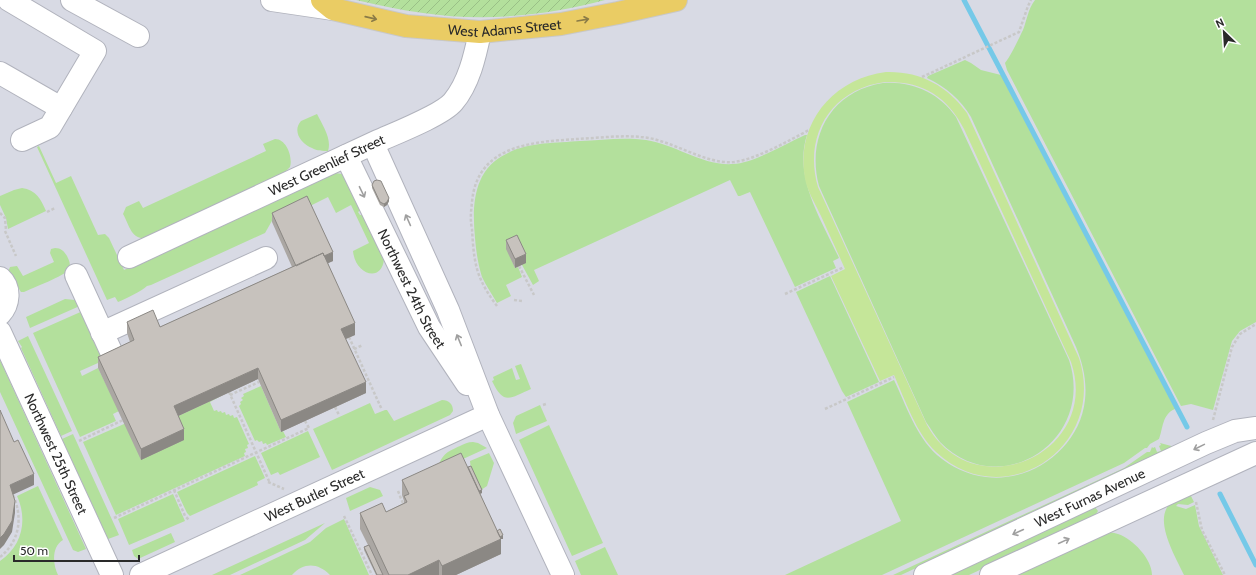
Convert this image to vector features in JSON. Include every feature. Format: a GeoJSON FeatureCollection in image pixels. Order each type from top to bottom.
{"type":"FeatureCollection","features":[{"type":"Feature","properties":{"kind":"main road"},"geometry":{"type":"LineString","coordinates":[[618,13],[638,0]]}},
{"type":"Feature","properties":{"kind":"main road","name":"West Adams Street"},"geometry":{"type":"LineString","coordinates":[[328,4],[406,26],[480,32],[561,24],[676,0]]}},
{"type":"Feature","properties":{"kind":"street"},"geometry":{"type":"LineString","coordinates":[[9,0],[95,51],[50,127],[22,140]]}},
{"type":"Feature","properties":{"kind":"street"},"geometry":{"type":"LineString","coordinates":[[72,0],[138,36]]}},
{"type":"Feature","properties":{"kind":"street","name":"West Adams Street"},"geometry":{"type":"LineString","coordinates":[[272,0],[328,4]]}},
{"type":"Feature","properties":{"kind":"street","name":"West Greenlief Street"},"geometry":{"type":"LineString","coordinates":[[129,257],[436,114],[452,103],[463,89],[476,51],[480,32]]}},
{"type":"Feature","properties":{"kind":"street"},"geometry":{"type":"LineString","coordinates":[[0,73],[61,108]]}},
{"type":"Feature","properties":{"kind":"street","name":"Northwest 24th Street"},"geometry":{"type":"LineString","coordinates":[[373,144],[448,310],[488,415],[563,575]]}},
{"type":"Feature","properties":{"kind":"street","name":"Northwest 24th Street"},"geometry":{"type":"LineString","coordinates":[[346,156],[429,327],[488,415]]}},
{"type":"Feature","properties":{"kind":"street"},"geometry":{"type":"LineString","coordinates":[[102,333],[266,258]]}},
{"type":"Feature","properties":{"kind":"street"},"geometry":{"type":"LineString","coordinates":[[76,275],[114,358]]}},
{"type":"Feature","properties":{"kind":"street"},"geometry":{"type":"LineString","coordinates":[[0,278],[6,287],[8,295],[7,302],[0,314]]}},
{"type":"Feature","properties":{"kind":"street","name":"Northwest 25th Street"},"geometry":{"type":"LineString","coordinates":[[0,332],[112,575]]}},
{"type":"Feature","properties":{"kind":"street","name":"West Butler Street"},"geometry":{"type":"LineString","coordinates":[[141,575],[488,415]]}},
{"type":"Feature","properties":{"kind":"street","name":"West Furnas Avenue"},"geometry":{"type":"LineString","coordinates":[[925,575],[1206,443],[1234,431],[1256,428]]}},
{"type":"Feature","properties":{"kind":"street","name":"West Furnas Avenue"},"geometry":{"type":"LineString","coordinates":[[991,575],[1256,453]]}},
{"type":"Feature","properties":{"kind":"path"},"geometry":{"type":"LineString","coordinates":[[922,77],[1019,32],[1031,0]]}},
{"type":"Feature","properties":{"kind":"path"},"geometry":{"type":"LineString","coordinates":[[496,306],[481,279],[477,266],[472,237],[471,215],[473,197],[478,179],[488,164],[504,152],[512,148],[530,144],[640,137],[657,139],[718,161],[733,162],[748,158],[809,130]]}},
{"type":"Feature","properties":{"kind":"path"},"geometry":{"type":"LineString","coordinates":[[47,212],[55,208]]}},
{"type":"Feature","properties":{"kind":"path"},"geometry":{"type":"LineString","coordinates":[[0,213],[5,218],[6,231],[16,256]]}},
{"type":"Feature","properties":{"kind":"path"},"geometry":{"type":"LineString","coordinates":[[520,266],[534,296]]}},
{"type":"Feature","properties":{"kind":"path"},"geometry":{"type":"LineString","coordinates":[[785,294],[844,267]]}},
{"type":"Feature","properties":{"kind":"path"},"geometry":{"type":"LineString","coordinates":[[514,300],[522,301]]}},
{"type":"Feature","properties":{"kind":"path"},"geometry":{"type":"LineString","coordinates":[[1212,423],[1232,347],[1240,334],[1256,324]]}},
{"type":"Feature","properties":{"kind":"path"},"geometry":{"type":"LineString","coordinates":[[349,337],[382,410]]}},
{"type":"Feature","properties":{"kind":"path"},"geometry":{"type":"LineString","coordinates":[[354,349],[363,345]]}},
{"type":"Feature","properties":{"kind":"path"},"geometry":{"type":"LineString","coordinates":[[825,409],[894,377]]}},
{"type":"Feature","properties":{"kind":"path"},"geometry":{"type":"LineString","coordinates":[[259,382],[229,394],[269,482],[287,490]]}},
{"type":"Feature","properties":{"kind":"path"},"geometry":{"type":"LineString","coordinates":[[335,407],[339,415]]}},
{"type":"Feature","properties":{"kind":"path"},"geometry":{"type":"LineString","coordinates":[[79,441],[123,420]]}},
{"type":"Feature","properties":{"kind":"path"},"geometry":{"type":"LineString","coordinates":[[114,518],[310,428],[305,421]]}},
{"type":"Feature","properties":{"kind":"path"},"geometry":{"type":"LineString","coordinates":[[174,490],[185,516],[189,520]]}},
{"type":"Feature","properties":{"kind":"path"},"geometry":{"type":"LineString","coordinates":[[398,491],[407,510]]}},
{"type":"Feature","properties":{"kind":"path"},"geometry":{"type":"LineString","coordinates":[[0,557],[13,541],[18,528],[18,512],[13,495]]}},
{"type":"Feature","properties":{"kind":"path"},"geometry":{"type":"LineString","coordinates":[[1195,497],[1202,530],[1225,575]]}},
{"type":"Feature","properties":{"kind":"path"},"geometry":{"type":"LineString","coordinates":[[344,516],[372,575]]}},
{"type":"Feature","properties":{"kind":"shaded area"},"geometry":{"type":"Polygon","coordinates":[[[0,0],[1256,0],[1256,575],[0,575],[0,0]]]}},
{"type":"Feature","properties":{"kind":"green space"},"geometry":{"type":"Polygon","coordinates":[[[356,0],[605,0],[583,6],[537,14],[468,17],[423,13],[356,0]]]}},
{"type":"Feature","properties":{"kind":"green space"},"geometry":{"type":"Polygon","coordinates":[[[1035,0],[1256,0],[1256,322],[1240,331],[1232,341],[1213,410],[1191,404],[1181,406],[1007,70],[1005,63],[1023,30],[1029,11],[1035,0]]]}},
{"type":"Feature","properties":{"kind":"green space"},"geometry":{"type":"Polygon","coordinates":[[[965,60],[981,70],[1001,75],[1007,82],[1175,409],[1165,418],[1159,439],[1124,463],[882,575],[785,575],[901,521],[847,402],[894,380],[917,430],[937,455],[954,467],[986,477],[1004,477],[1021,474],[1037,468],[1064,447],[1074,433],[1081,417],[1085,400],[1085,379],[1081,360],[1076,347],[971,117],[963,105],[952,94],[927,78],[928,76],[965,60]]]}},
{"type":"Feature","properties":{"kind":"green space"},"geometry":{"type":"Polygon","coordinates":[[[886,72],[898,72],[921,77],[941,87],[959,103],[967,113],[1079,358],[1084,390],[1078,419],[1064,444],[1044,462],[1019,474],[991,477],[963,470],[936,452],[917,426],[894,375],[880,381],[831,276],[845,269],[807,187],[803,163],[805,143],[811,126],[820,110],[833,96],[848,85],[866,77],[886,72]],[[885,82],[866,86],[850,94],[836,105],[826,118],[818,133],[815,150],[814,168],[818,187],[927,425],[948,450],[974,464],[1001,466],[1028,460],[1051,444],[1068,422],[1076,394],[1071,362],[964,129],[957,117],[941,99],[932,93],[911,84],[885,82]]]}},
{"type":"Feature","properties":{"kind":"green space"},"geometry":{"type":"Polygon","coordinates":[[[883,83],[905,84],[924,90],[942,101],[956,117],[1069,360],[1074,389],[1069,416],[1056,438],[1037,454],[1014,464],[989,466],[964,459],[940,442],[935,435],[926,422],[819,186],[816,168],[816,150],[820,134],[827,119],[836,106],[849,96],[865,88],[883,83]]]}},
{"type":"Feature","properties":{"kind":"green space"},"geometry":{"type":"Polygon","coordinates":[[[317,114],[328,137],[328,151],[314,149],[304,144],[299,137],[297,129],[301,121],[317,114]]]}},
{"type":"Feature","properties":{"kind":"green space"},"geometry":{"type":"Polygon","coordinates":[[[807,135],[804,151],[806,183],[818,214],[839,258],[833,261],[836,268],[795,287],[750,192],[738,196],[730,180],[534,270],[539,281],[533,285],[522,265],[507,249],[515,268],[518,267],[522,277],[506,285],[511,296],[497,303],[485,284],[479,267],[474,226],[477,190],[487,169],[495,161],[514,150],[532,145],[552,143],[638,139],[657,142],[710,162],[733,164],[760,157],[807,135]]]}},
{"type":"Feature","properties":{"kind":"green space"},"geometry":{"type":"Polygon","coordinates":[[[275,139],[286,145],[290,154],[290,167],[284,173],[146,238],[137,236],[131,230],[123,214],[126,207],[139,201],[143,208],[266,151],[263,144],[275,139]]]}},
{"type":"Feature","properties":{"kind":"green space"},"geometry":{"type":"Polygon","coordinates":[[[39,146],[56,183],[71,176],[98,235],[105,234],[109,238],[124,270],[335,173],[342,174],[347,177],[362,209],[358,212],[360,215],[364,215],[384,259],[382,267],[379,271],[368,273],[358,266],[353,251],[369,243],[351,205],[336,213],[328,197],[308,207],[273,219],[265,233],[147,286],[125,299],[118,302],[115,297],[107,300],[37,147],[39,146]]]}},
{"type":"Feature","properties":{"kind":"green space"},"geometry":{"type":"Polygon","coordinates":[[[22,188],[34,193],[46,211],[8,229],[6,218],[0,205],[0,196],[22,188]]]}},
{"type":"Feature","properties":{"kind":"green space"},"geometry":{"type":"Polygon","coordinates":[[[51,249],[61,249],[66,254],[70,262],[69,269],[55,278],[21,292],[8,272],[10,267],[17,266],[23,276],[54,262],[50,253],[51,249]]]}},
{"type":"Feature","properties":{"kind":"green space"},"geometry":{"type":"Polygon","coordinates":[[[830,276],[879,382],[846,397],[796,292],[830,276]]]}},
{"type":"Feature","properties":{"kind":"green space"},"geometry":{"type":"Polygon","coordinates":[[[65,299],[75,300],[82,305],[30,328],[26,317],[65,299]]]}},
{"type":"Feature","properties":{"kind":"green space"},"geometry":{"type":"Polygon","coordinates":[[[85,310],[107,359],[80,371],[82,376],[98,368],[119,411],[113,414],[116,421],[80,437],[33,333],[85,310]]]}},
{"type":"Feature","properties":{"kind":"green space"},"geometry":{"type":"Polygon","coordinates":[[[28,336],[72,431],[61,436],[18,341],[28,336]]]}},
{"type":"Feature","properties":{"kind":"green space"},"geometry":{"type":"Polygon","coordinates":[[[0,360],[86,549],[78,552],[73,550],[0,392],[0,360]]]}},
{"type":"Feature","properties":{"kind":"green space"},"geometry":{"type":"Polygon","coordinates":[[[521,364],[531,389],[513,397],[504,397],[496,389],[492,381],[494,380],[493,377],[512,368],[516,380],[520,379],[515,366],[521,364]]]}},
{"type":"Feature","properties":{"kind":"green space"},"geometry":{"type":"Polygon","coordinates":[[[261,386],[281,432],[283,431],[286,437],[267,445],[266,443],[263,444],[262,441],[255,441],[239,406],[241,404],[240,402],[243,400],[241,398],[244,396],[243,394],[261,386]]]}},
{"type":"Feature","properties":{"kind":"green space"},"geometry":{"type":"Polygon","coordinates":[[[223,395],[210,402],[214,411],[221,411],[222,413],[225,412],[226,415],[233,415],[234,418],[237,417],[249,444],[247,445],[248,448],[245,449],[245,456],[116,515],[83,442],[124,424],[174,418],[223,395]]]}},
{"type":"Feature","properties":{"kind":"green space"},"geometry":{"type":"Polygon","coordinates":[[[442,400],[451,404],[453,411],[450,415],[332,470],[313,429],[370,403],[375,414],[387,410],[394,421],[442,400]]]}},
{"type":"Feature","properties":{"kind":"green space"},"geometry":{"type":"Polygon","coordinates":[[[540,405],[547,421],[516,434],[513,423],[516,416],[540,405]]]}},
{"type":"Feature","properties":{"kind":"green space"},"geometry":{"type":"Polygon","coordinates":[[[549,425],[603,543],[572,556],[519,440],[549,425]]]}},
{"type":"Feature","properties":{"kind":"green space"},"geometry":{"type":"Polygon","coordinates":[[[308,431],[320,457],[280,475],[278,472],[271,475],[261,453],[308,431]]]}},
{"type":"Feature","properties":{"kind":"green space"},"geometry":{"type":"Polygon","coordinates":[[[73,434],[119,535],[108,539],[62,439],[73,434]]]}},
{"type":"Feature","properties":{"kind":"green space"},"geometry":{"type":"Polygon","coordinates":[[[469,442],[473,442],[487,448],[437,471],[440,461],[448,452],[469,442]]]}},
{"type":"Feature","properties":{"kind":"green space"},"geometry":{"type":"Polygon","coordinates":[[[1160,443],[1175,447],[1092,487],[1090,484],[1088,486],[1089,488],[901,575],[893,575],[1124,468],[1147,452],[1150,452],[1152,447],[1155,447],[1157,452],[1161,451],[1159,446],[1161,445],[1160,443]]]}},
{"type":"Feature","properties":{"kind":"green space"},"geometry":{"type":"Polygon","coordinates":[[[489,453],[494,463],[487,486],[481,490],[471,469],[470,461],[489,453]]]}},
{"type":"Feature","properties":{"kind":"green space"},"geometry":{"type":"Polygon","coordinates":[[[255,456],[265,478],[257,482],[258,485],[190,516],[187,513],[177,492],[255,456]]]}},
{"type":"Feature","properties":{"kind":"green space"},"geometry":{"type":"Polygon","coordinates":[[[38,486],[63,540],[56,547],[54,556],[58,575],[0,575],[0,561],[13,548],[21,532],[22,514],[17,496],[38,486]]]}},
{"type":"Feature","properties":{"kind":"green space"},"geometry":{"type":"Polygon","coordinates":[[[370,487],[380,490],[383,496],[350,511],[346,498],[370,487]]]}},
{"type":"Feature","properties":{"kind":"green space"},"geometry":{"type":"Polygon","coordinates":[[[1189,492],[1194,502],[1188,505],[1178,504],[1176,506],[1186,509],[1195,505],[1199,526],[1223,575],[1184,575],[1172,549],[1165,529],[1165,511],[1172,502],[1189,492]]]}},
{"type":"Feature","properties":{"kind":"green space"},"geometry":{"type":"Polygon","coordinates":[[[173,494],[185,521],[129,545],[118,519],[173,494]]]}},
{"type":"Feature","properties":{"kind":"green space"},"geometry":{"type":"Polygon","coordinates":[[[1095,507],[1098,511],[1094,517],[969,575],[942,575],[1095,507]]]}},
{"type":"Feature","properties":{"kind":"green space"},"geometry":{"type":"Polygon","coordinates":[[[344,519],[369,575],[330,575],[316,566],[306,566],[292,575],[240,575],[310,542],[326,528],[344,519]]]}},
{"type":"Feature","properties":{"kind":"green space"},"geometry":{"type":"Polygon","coordinates":[[[325,523],[305,540],[230,575],[212,575],[325,523]]]}},
{"type":"Feature","properties":{"kind":"green space"},"geometry":{"type":"Polygon","coordinates":[[[171,533],[175,542],[138,559],[134,556],[132,550],[171,533]]]}},
{"type":"Feature","properties":{"kind":"green space"},"geometry":{"type":"Polygon","coordinates":[[[1102,533],[1118,534],[1130,540],[1145,556],[1149,563],[1152,575],[1011,575],[1102,533]]]}},
{"type":"Feature","properties":{"kind":"green space"},"geometry":{"type":"Polygon","coordinates":[[[605,547],[618,575],[581,575],[575,561],[605,547]]]}},
{"type":"Feature","properties":{"kind":"building"},"geometry":{"type":"Polygon","coordinates":[[[374,181],[381,181],[389,198],[384,204],[380,202],[372,185],[374,181]]]}},
{"type":"Feature","properties":{"kind":"building"},"geometry":{"type":"Polygon","coordinates":[[[307,196],[333,252],[324,256],[323,253],[296,266],[272,213],[307,196]]]}},
{"type":"Feature","properties":{"kind":"building"},"geometry":{"type":"Polygon","coordinates":[[[517,235],[526,254],[515,259],[506,240],[517,235]]]}},
{"type":"Feature","properties":{"kind":"building"},"geometry":{"type":"Polygon","coordinates":[[[323,253],[355,323],[341,329],[366,382],[281,420],[258,368],[174,406],[184,429],[141,449],[98,357],[134,340],[127,322],[153,310],[160,327],[323,253]]]}},
{"type":"Feature","properties":{"kind":"building"},"geometry":{"type":"Polygon","coordinates":[[[0,410],[14,442],[18,440],[34,474],[10,485],[15,501],[12,521],[0,538],[0,410]]]}},
{"type":"Feature","properties":{"kind":"building"},"geometry":{"type":"Polygon","coordinates":[[[461,453],[501,539],[442,566],[439,560],[408,575],[389,575],[360,513],[382,503],[386,512],[407,502],[404,496],[409,494],[402,480],[461,453]]]}},
{"type":"Feature","properties":{"kind":"building"},"geometry":{"type":"Polygon","coordinates":[[[471,466],[482,490],[479,491],[468,467],[471,466]]]}},
{"type":"Feature","properties":{"kind":"building"},"geometry":{"type":"Polygon","coordinates":[[[500,529],[503,535],[500,537],[497,531],[500,529]]]}},
{"type":"Feature","properties":{"kind":"building"},"geometry":{"type":"Polygon","coordinates":[[[369,545],[383,575],[377,575],[364,547],[369,545]]]}},
{"type":"Feature","properties":{"kind":"waterway"},"geometry":{"type":"LineString","coordinates":[[964,0],[1187,427]]}},
{"type":"Feature","properties":{"kind":"waterway"},"geometry":{"type":"LineString","coordinates":[[1220,494],[1256,565]]}}]}
